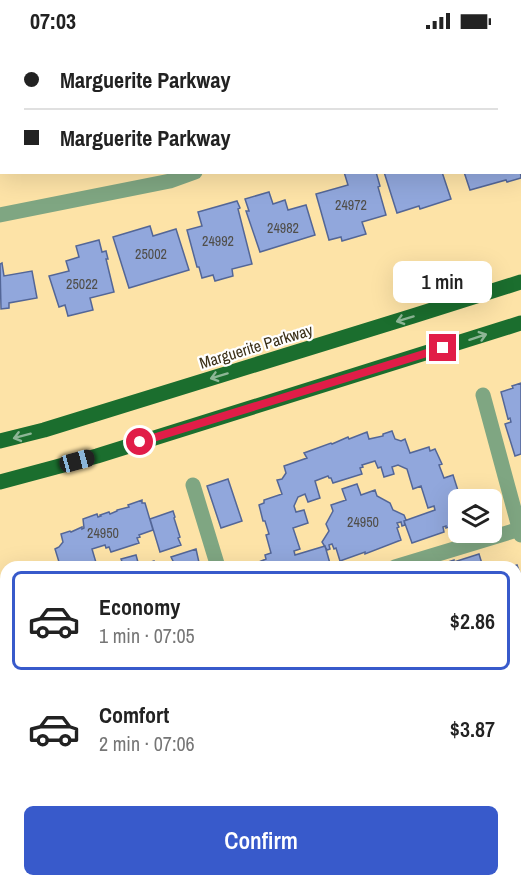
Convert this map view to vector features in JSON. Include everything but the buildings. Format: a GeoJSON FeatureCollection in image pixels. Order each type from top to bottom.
{"type":"FeatureCollection","features":[{"type":"Feature","properties":{"kind":"main road","name":"Marguerite Parkway"},"geometry":{"type":"LineString","coordinates":[[0,441],[67,423],[521,282]]}},
{"type":"Feature","properties":{"kind":"main road"},"geometry":{"type":"LineString","coordinates":[[0,482],[96,456],[521,323]]}},
{"type":"Feature","properties":{"kind":"street"},"geometry":{"type":"LineString","coordinates":[[0,215],[170,181],[189,174]]}},
{"type":"Feature","properties":{"kind":"street"},"geometry":{"type":"LineString","coordinates":[[416,561],[520,532],[483,396]]}},
{"type":"Feature","properties":{"kind":"street"},"geometry":{"type":"LineString","coordinates":[[193,485],[216,561]]}},
{"type":"Feature","properties":{"kind":"route"},"geometry":{"type":"LineString","coordinates":[[140,442],[443,348]]}}]}
